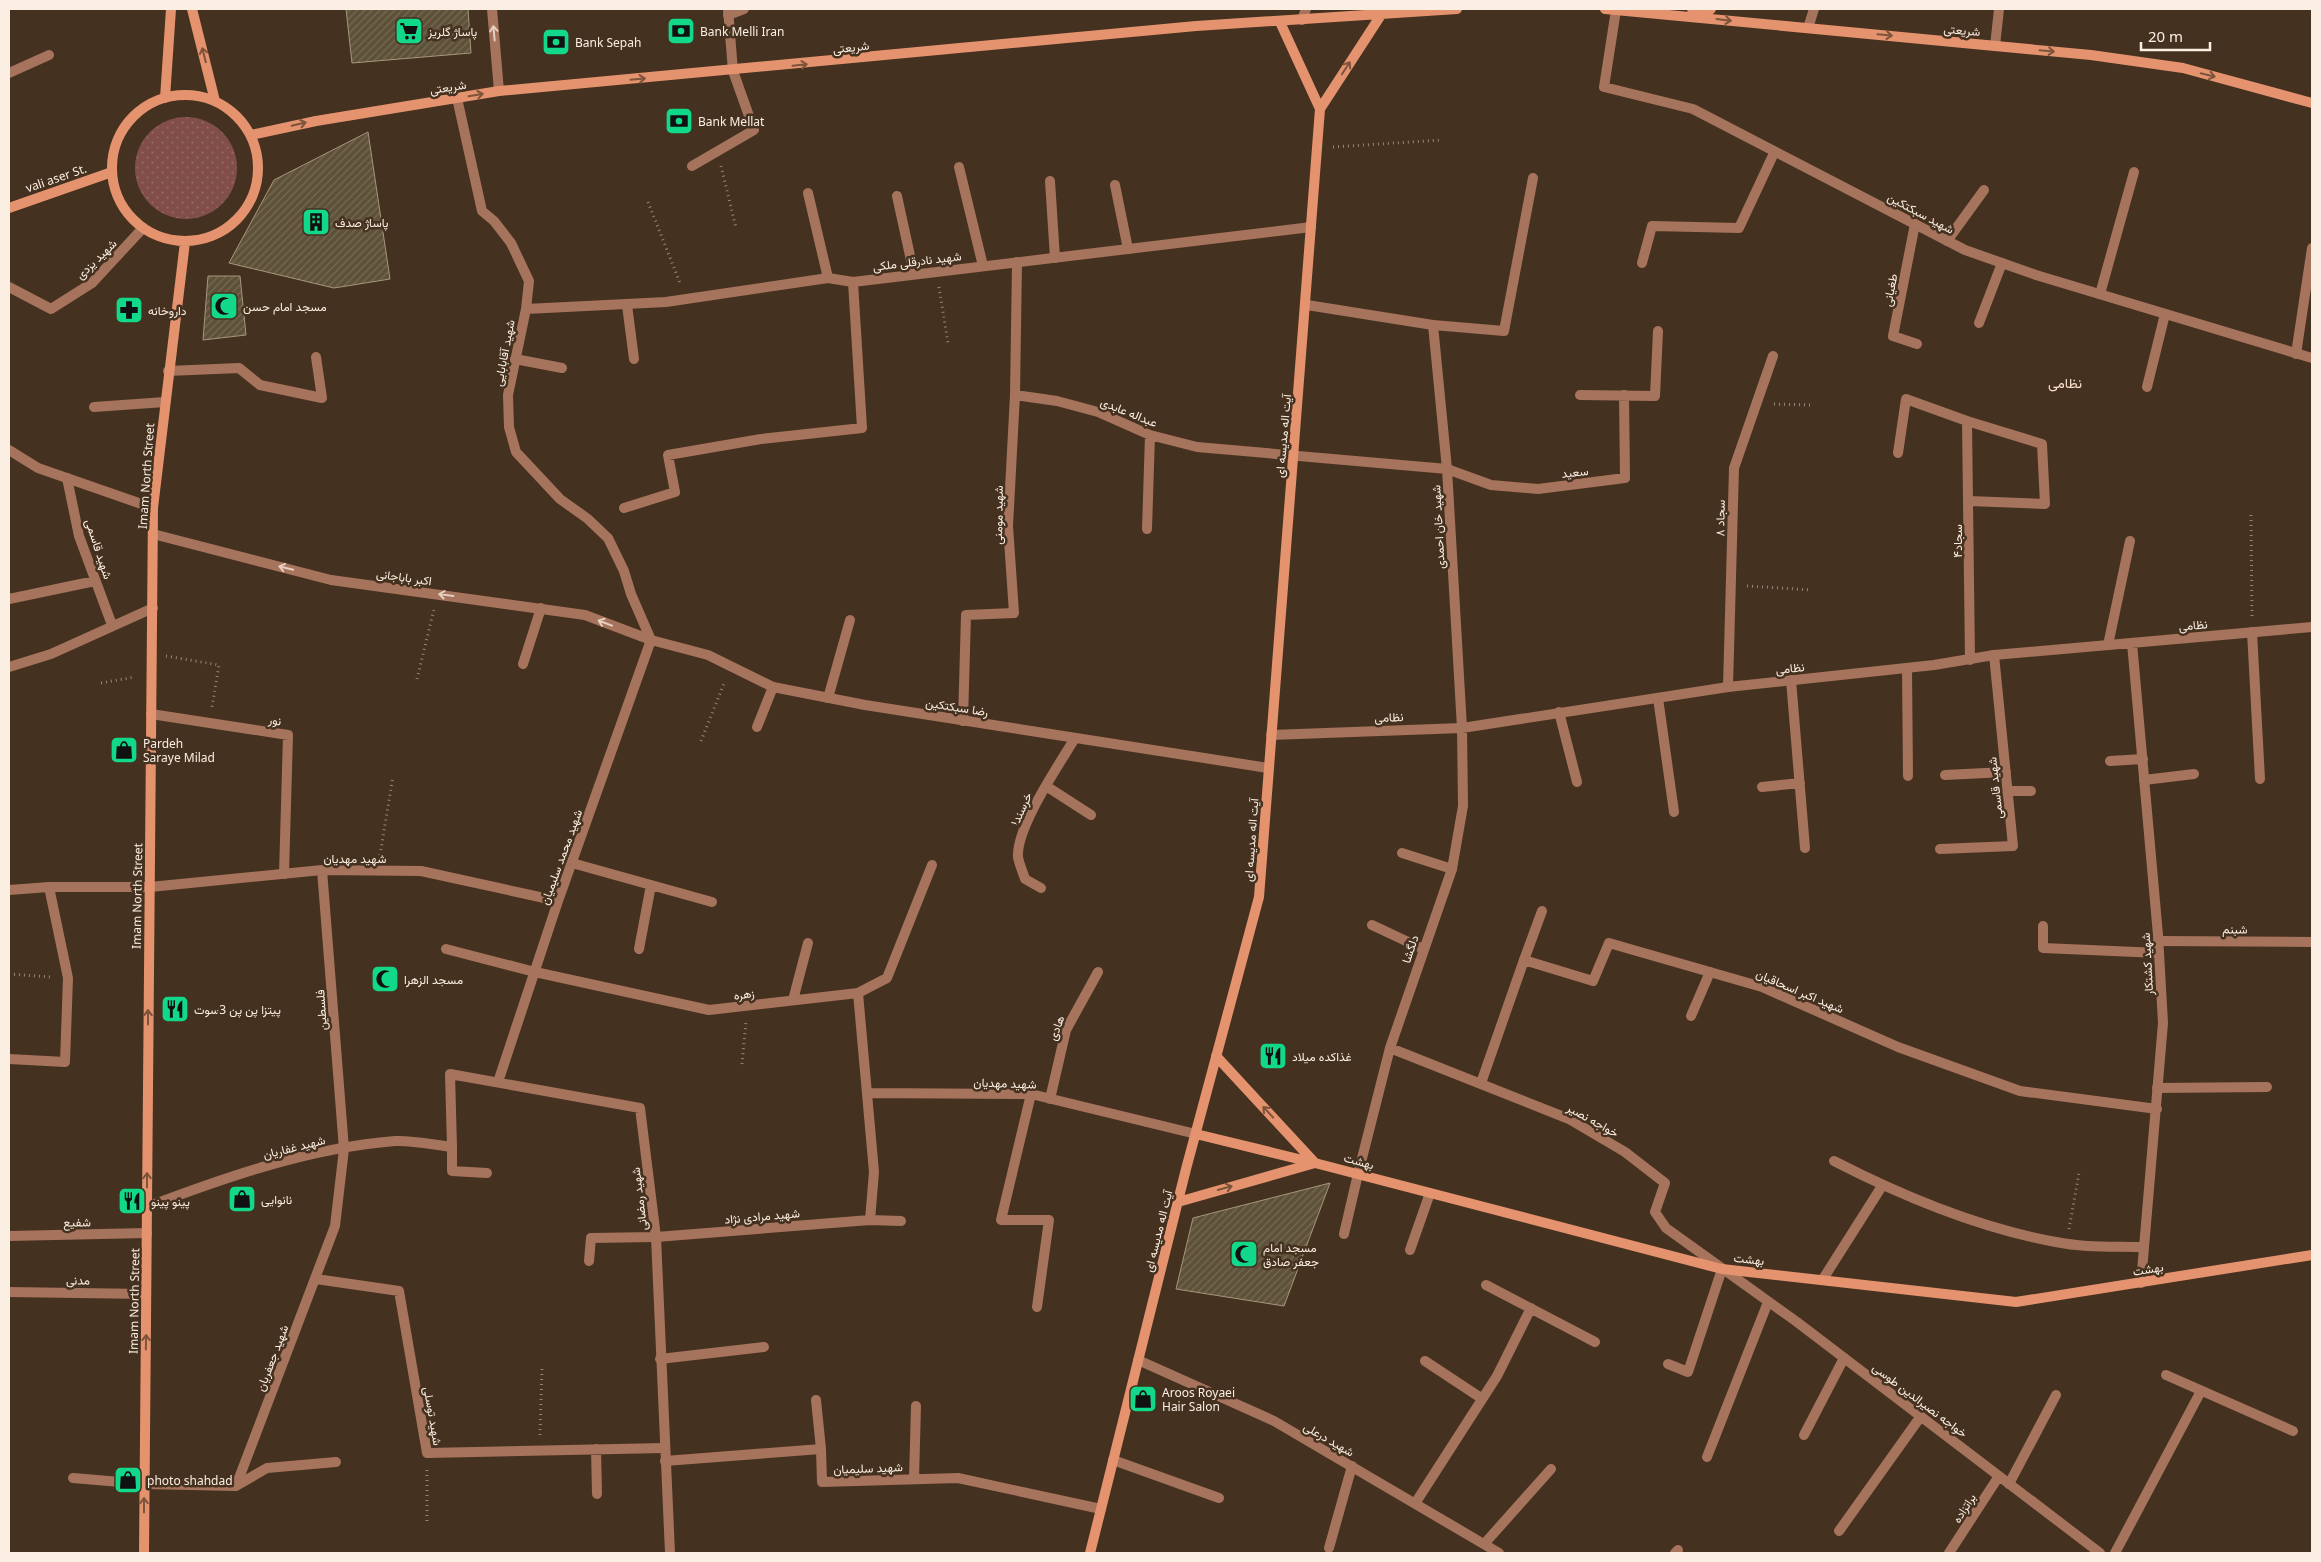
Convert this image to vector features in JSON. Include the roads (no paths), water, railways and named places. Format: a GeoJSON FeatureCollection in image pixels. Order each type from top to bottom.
{"type":"FeatureCollection","features":[{"type":"Feature","properties":{"kind":"main road"},"geometry":{"type":"LineString","coordinates":[[165,98],[170,9]]}},
{"type":"Feature","properties":{"kind":"main road"},"geometry":{"type":"LineString","coordinates":[[192,9],[215,101]]}},
{"type":"Feature","properties":{"kind":"main road","name":"شریعتی"},"geometry":{"type":"LineString","coordinates":[[251,135],[316,121],[499,91],[733,71],[1186,27],[1457,9]]}},
{"type":"Feature","properties":{"kind":"main road","name":"شریعتی"},"geometry":{"type":"LineString","coordinates":[[1605,9],[2091,55],[2183,68],[2312,103]]}},
{"type":"Feature","properties":{"kind":"main road"},"geometry":{"type":"LineString","coordinates":[[1692,9],[1702,17],[1711,9]]}},
{"type":"Feature","properties":{"kind":"main road"},"geometry":{"type":"LineString","coordinates":[[1320,109],[1381,15]]}},
{"type":"Feature","properties":{"kind":"main road"},"geometry":{"type":"LineString","coordinates":[[1280,22],[1320,109]]}},
{"type":"Feature","properties":{"kind":"main road"},"geometry":{"type":"LineString","coordinates":[[182,95],[199,96],[215,101],[236,115],[251,135],[258,159],[258,184],[248,207],[232,226],[209,238],[185,242],[163,238],[143,228],[127,213],[116,194],[112,172],[114,148],[125,126],[143,108],[165,98],[182,95]]}},
{"type":"Feature","properties":{"kind":"main road","name":"آیت اله مدیسه ای"},"geometry":{"type":"LineString","coordinates":[[1090,1553],[1178,1202],[1259,896],[1307,305],[1320,109]]}},
{"type":"Feature","properties":{"kind":"main road","name":"vali aser St."},"geometry":{"type":"LineString","coordinates":[[9,208],[112,172]]}},
{"type":"Feature","properties":{"kind":"main road","name":"Imam North Street"},"geometry":{"type":"LineString","coordinates":[[144,1553],[153,508],[185,242]]}},
{"type":"Feature","properties":{"kind":"main road"},"geometry":{"type":"LineString","coordinates":[[1178,1202],[1315,1163],[1216,1056]]}},
{"type":"Feature","properties":{"kind":"main road","name":"بهشت"},"geometry":{"type":"LineString","coordinates":[[1196,1134],[1358,1174],[1722,1269],[2016,1302],[2312,1255]]}},
{"type":"Feature","properties":{"kind":"street"},"geometry":{"type":"LineString","coordinates":[[492,9],[499,91]]}},
{"type":"Feature","properties":{"kind":"street"},"geometry":{"type":"LineString","coordinates":[[692,166],[754,130],[733,71],[728,12],[744,9]]}},
{"type":"Feature","properties":{"kind":"street"},"geometry":{"type":"LineString","coordinates":[[1302,20],[1306,9]]}},
{"type":"Feature","properties":{"kind":"street"},"geometry":{"type":"LineString","coordinates":[[1808,28],[1814,9]]}},
{"type":"Feature","properties":{"kind":"street"},"geometry":{"type":"LineString","coordinates":[[1995,46],[1999,9]]}},
{"type":"Feature","properties":{"kind":"street","name":"شهید سبکتکین"},"geometry":{"type":"LineString","coordinates":[[1616,10],[1604,87],[1693,110],[1947,241],[2002,263],[2312,358]]}},
{"type":"Feature","properties":{"kind":"street"},"geometry":{"type":"LineString","coordinates":[[9,73],[49,55]]}},
{"type":"Feature","properties":{"kind":"street","name":"شهید آقابابایی"},"geometry":{"type":"LineString","coordinates":[[457,98],[482,210],[494,221],[510,243],[529,281],[526,309],[508,395],[509,427],[516,452],[560,499],[588,519],[608,538],[624,571],[631,594],[651,640]]}},
{"type":"Feature","properties":{"kind":"street"},"geometry":{"type":"LineString","coordinates":[[1642,263],[1652,226],[1739,228],[1774,153]]}},
{"type":"Feature","properties":{"kind":"street"},"geometry":{"type":"LineString","coordinates":[[959,167],[983,266]]}},
{"type":"Feature","properties":{"kind":"street"},"geometry":{"type":"LineString","coordinates":[[2100,294],[2134,172]]}},
{"type":"Feature","properties":{"kind":"street"},"geometry":{"type":"LineString","coordinates":[[1307,305],[1433,325],[1504,330],[1533,178]]}},
{"type":"Feature","properties":{"kind":"street"},"geometry":{"type":"LineString","coordinates":[[1050,181],[1055,258]]}},
{"type":"Feature","properties":{"kind":"street"},"geometry":{"type":"LineString","coordinates":[[1115,185],[1128,249]]}},
{"type":"Feature","properties":{"kind":"street"},"geometry":{"type":"LineString","coordinates":[[1947,241],[1984,190]]}},
{"type":"Feature","properties":{"kind":"street"},"geometry":{"type":"LineString","coordinates":[[808,193],[828,278]]}},
{"type":"Feature","properties":{"kind":"street"},"geometry":{"type":"LineString","coordinates":[[897,196],[914,274]]}},
{"type":"Feature","properties":{"kind":"street","name":"طغیانی"},"geometry":{"type":"LineString","coordinates":[[1915,224],[1893,336],[1917,344]]}},
{"type":"Feature","properties":{"kind":"street","name":"شهید نادرقلی ملکی"},"geometry":{"type":"LineString","coordinates":[[526,309],[687,300],[828,278],[853,282],[1312,227]]}},
{"type":"Feature","properties":{"kind":"street","name":"شهید یزدی"},"geometry":{"type":"LineString","coordinates":[[9,287],[51,309],[92,284],[143,228]]}},
{"type":"Feature","properties":{"kind":"street"},"geometry":{"type":"LineString","coordinates":[[2296,354],[2312,248]]}},
{"type":"Feature","properties":{"kind":"street","name":"شهید مومنی"},"geometry":{"type":"LineString","coordinates":[[963,721],[966,614],[1014,613],[1008,526],[1015,395],[1017,262]]}},
{"type":"Feature","properties":{"kind":"street"},"geometry":{"type":"LineString","coordinates":[[1979,323],[2002,263]]}},
{"type":"Feature","properties":{"kind":"street"},"geometry":{"type":"LineString","coordinates":[[624,508],[674,492],[668,455],[761,439],[862,428],[853,282]]}},
{"type":"Feature","properties":{"kind":"street"},"geometry":{"type":"LineString","coordinates":[[627,304],[634,359]]}},
{"type":"Feature","properties":{"kind":"street"},"geometry":{"type":"LineString","coordinates":[[2147,386],[2165,314]]}},
{"type":"Feature","properties":{"kind":"street","name":"شهید خان احمدی"},"geometry":{"type":"LineString","coordinates":[[1433,325],[1447,469],[1462,728]]}},
{"type":"Feature","properties":{"kind":"street"},"geometry":{"type":"LineString","coordinates":[[1580,394],[1655,396],[1658,331]]}},
{"type":"Feature","properties":{"kind":"street","name":"سجاد ۸"},"geometry":{"type":"LineString","coordinates":[[1728,687],[1734,468],[1773,356]]}},
{"type":"Feature","properties":{"kind":"street"},"geometry":{"type":"LineString","coordinates":[[168,371],[239,368],[260,386],[322,398],[316,357]]}},
{"type":"Feature","properties":{"kind":"street"},"geometry":{"type":"LineString","coordinates":[[515,359],[562,368]]}},
{"type":"Feature","properties":{"kind":"street","name":"عبداله عابدی"},"geometry":{"type":"LineString","coordinates":[[1015,395],[1057,401],[1098,412],[1150,436],[1197,447],[1447,469]]}},
{"type":"Feature","properties":{"kind":"street","name":"سعید"},"geometry":{"type":"LineString","coordinates":[[1447,469],[1491,485],[1538,489],[1625,478],[1624,395]]}},
{"type":"Feature","properties":{"kind":"street"},"geometry":{"type":"LineString","coordinates":[[1898,453],[1906,399],[1967,421],[2042,444],[2045,504],[1969,501]]}},
{"type":"Feature","properties":{"kind":"street"},"geometry":{"type":"LineString","coordinates":[[94,407],[165,402]]}},
{"type":"Feature","properties":{"kind":"street","name":"سجاد۴"},"geometry":{"type":"LineString","coordinates":[[1967,421],[1970,660]]}},
{"type":"Feature","properties":{"kind":"street"},"geometry":{"type":"LineString","coordinates":[[1147,528],[1150,436]]}},
{"type":"Feature","properties":{"kind":"street"},"geometry":{"type":"LineString","coordinates":[[9,450],[38,468],[153,508]]}},
{"type":"Feature","properties":{"kind":"street","name":"شهید قاسمی"},"geometry":{"type":"LineString","coordinates":[[67,478],[79,536],[112,625]]}},
{"type":"Feature","properties":{"kind":"street","name":"اکبر باباجانی"},"geometry":{"type":"LineString","coordinates":[[154,534],[331,580],[585,614],[651,640]]}},
{"type":"Feature","properties":{"kind":"street"},"geometry":{"type":"LineString","coordinates":[[2108,645],[2130,541]]}},
{"type":"Feature","properties":{"kind":"street"},"geometry":{"type":"LineString","coordinates":[[9,599],[95,581]]}},
{"type":"Feature","properties":{"kind":"street"},"geometry":{"type":"LineString","coordinates":[[9,667],[50,654],[153,608]]}},
{"type":"Feature","properties":{"kind":"street"},"geometry":{"type":"LineString","coordinates":[[524,664],[541,608]]}},
{"type":"Feature","properties":{"kind":"street"},"geometry":{"type":"LineString","coordinates":[[828,698],[850,620]]}},
{"type":"Feature","properties":{"kind":"street","name":"نظامی"},"geometry":{"type":"LineString","coordinates":[[1271,735],[1462,728],[1728,687],[1907,668],[1994,655],[2312,627]]}},
{"type":"Feature","properties":{"kind":"street"},"geometry":{"type":"LineString","coordinates":[[2252,632],[2260,779]]}},
{"type":"Feature","properties":{"kind":"street","name":"رضا سبکتکین"},"geometry":{"type":"LineString","coordinates":[[651,640],[708,656],[773,687],[963,721],[1268,768]]}},
{"type":"Feature","properties":{"kind":"street","name":"شهید محمد سلیمیان"},"geometry":{"type":"LineString","coordinates":[[498,1082],[558,901],[651,640]]}},
{"type":"Feature","properties":{"kind":"street","name":"شهید کشتکار"},"geometry":{"type":"LineString","coordinates":[[2132,643],[2159,953],[2163,1023],[2141,1283]]}},
{"type":"Feature","properties":{"kind":"street","name":"شهید قاسمی"},"geometry":{"type":"LineString","coordinates":[[1940,849],[2013,846],[1994,655]]}},
{"type":"Feature","properties":{"kind":"street"},"geometry":{"type":"LineString","coordinates":[[1907,668],[1908,776]]}},
{"type":"Feature","properties":{"kind":"street"},"geometry":{"type":"LineString","coordinates":[[1791,680],[1805,848]]}},
{"type":"Feature","properties":{"kind":"street"},"geometry":{"type":"LineString","coordinates":[[757,727],[773,687]]}},
{"type":"Feature","properties":{"kind":"street"},"geometry":{"type":"LineString","coordinates":[[1658,698],[1674,812]]}},
{"type":"Feature","properties":{"kind":"street"},"geometry":{"type":"LineString","coordinates":[[1559,712],[1577,782]]}},
{"type":"Feature","properties":{"kind":"street","name":"نور"},"geometry":{"type":"LineString","coordinates":[[151,714],[288,735],[284,874]]}},
{"type":"Feature","properties":{"kind":"street","name":"دلگشا"},"geometry":{"type":"LineString","coordinates":[[1344,1234],[1390,1048],[1452,869],[1463,806],[1462,728]]}},
{"type":"Feature","properties":{"kind":"street","name":"خرسند۱"},"geometry":{"type":"LineString","coordinates":[[1041,888],[1025,879],[1018,856],[1023,834],[1036,803],[1075,738]]}},
{"type":"Feature","properties":{"kind":"street"},"geometry":{"type":"LineString","coordinates":[[2110,760],[2142,759]]}},
{"type":"Feature","properties":{"kind":"street"},"geometry":{"type":"LineString","coordinates":[[1945,774],[2006,772]]}},
{"type":"Feature","properties":{"kind":"street"},"geometry":{"type":"LineString","coordinates":[[2144,780],[2194,774]]}},
{"type":"Feature","properties":{"kind":"street"},"geometry":{"type":"LineString","coordinates":[[1762,787],[1800,783]]}},
{"type":"Feature","properties":{"kind":"street"},"geometry":{"type":"LineString","coordinates":[[1046,786],[1091,815]]}},
{"type":"Feature","properties":{"kind":"street"},"geometry":{"type":"LineString","coordinates":[[2008,791],[2031,791]]}},
{"type":"Feature","properties":{"kind":"street"},"geometry":{"type":"LineString","coordinates":[[1402,853],[1452,869]]}},
{"type":"Feature","properties":{"kind":"street"},"geometry":{"type":"LineString","coordinates":[[572,862],[712,902]]}},
{"type":"Feature","properties":{"kind":"street"},"geometry":{"type":"LineString","coordinates":[[870,1220],[874,1172],[869,1094],[858,993],[887,978],[932,865]]}},
{"type":"Feature","properties":{"kind":"street","name":"شهید مهدیان"},"geometry":{"type":"LineString","coordinates":[[9,890],[49,887],[150,887],[322,870],[422,871],[558,901]]}},
{"type":"Feature","properties":{"kind":"street","name":"فلسطین"},"geometry":{"type":"LineString","coordinates":[[322,870],[344,1149]]}},
{"type":"Feature","properties":{"kind":"street"},"geometry":{"type":"LineString","coordinates":[[639,949],[651,885]]}},
{"type":"Feature","properties":{"kind":"street"},"geometry":{"type":"LineString","coordinates":[[9,1059],[65,1062],[68,978],[49,887]]}},
{"type":"Feature","properties":{"kind":"street"},"geometry":{"type":"LineString","coordinates":[[1481,1083],[1542,911]]}},
{"type":"Feature","properties":{"kind":"street"},"geometry":{"type":"LineString","coordinates":[[1372,926],[1423,949]]}},
{"type":"Feature","properties":{"kind":"street"},"geometry":{"type":"LineString","coordinates":[[2043,926],[2043,948],[2159,953]]}},
{"type":"Feature","properties":{"kind":"street","name":"شبنم"},"geometry":{"type":"LineString","coordinates":[[2158,941],[2312,942]]}},
{"type":"Feature","properties":{"kind":"street","name":"شهید اکبر اسحاقیان"},"geometry":{"type":"LineString","coordinates":[[1524,960],[1593,981],[1609,942],[1762,986],[1898,1047],[2020,1091],[2156,1109]]}},
{"type":"Feature","properties":{"kind":"street"},"geometry":{"type":"LineString","coordinates":[[793,1000],[808,943]]}},
{"type":"Feature","properties":{"kind":"street","name":"زهره"},"geometry":{"type":"LineString","coordinates":[[446,949],[535,972],[709,1010],[858,993]]}},
{"type":"Feature","properties":{"kind":"street","name":"هادی"},"geometry":{"type":"LineString","coordinates":[[1050,1099],[1066,1030],[1098,972]]}},
{"type":"Feature","properties":{"kind":"street"},"geometry":{"type":"LineString","coordinates":[[1690,1016],[1710,972]]}},
{"type":"Feature","properties":{"kind":"street","name":"خواجه نصیر"},"geometry":{"type":"LineString","coordinates":[[1390,1048],[1569,1119],[1625,1152],[1665,1183],[1655,1212],[1666,1228],[1722,1269]]}},
{"type":"Feature","properties":{"kind":"street","name":"شهید رمضانی"},"geometry":{"type":"LineString","coordinates":[[452,1146],[450,1074],[640,1108],[656,1238],[670,1553]]}},
{"type":"Feature","properties":{"kind":"street"},"geometry":{"type":"LineString","coordinates":[[2156,1088],[2267,1087]]}},
{"type":"Feature","properties":{"kind":"street","name":"شهید مهدیان"},"geometry":{"type":"LineString","coordinates":[[869,1094],[1031,1094],[1196,1134]]}},
{"type":"Feature","properties":{"kind":"street"},"geometry":{"type":"LineString","coordinates":[[1031,1094],[1001,1220],[1049,1220],[1037,1307]]}},
{"type":"Feature","properties":{"kind":"street","name":"شهید غفاریان"},"geometry":{"type":"LineString","coordinates":[[147,1207],[269,1165],[344,1149],[396,1141],[452,1146]]}},
{"type":"Feature","properties":{"kind":"street"},"geometry":{"type":"LineString","coordinates":[[452,1146],[452,1171],[486,1173]]}},
{"type":"Feature","properties":{"kind":"street","name":"شهید جعفریان"},"geometry":{"type":"LineString","coordinates":[[236,1486],[335,1226],[344,1149]]}},
{"type":"Feature","properties":{"kind":"street","name":"بهشت"},"geometry":{"type":"LineString","coordinates":[[1834,1161],[1882,1186],[1991,1228],[2066,1244],[2144,1247]]}},
{"type":"Feature","properties":{"kind":"street"},"geometry":{"type":"LineString","coordinates":[[1823,1279],[1882,1186]]}},
{"type":"Feature","properties":{"kind":"street"},"geometry":{"type":"LineString","coordinates":[[1410,1250],[1430,1193]]}},
{"type":"Feature","properties":{"kind":"street","name":"شهید مرادی نژاد"},"geometry":{"type":"LineString","coordinates":[[589,1261],[591,1238],[656,1238],[870,1220],[901,1221]]}},
{"type":"Feature","properties":{"kind":"street","name":"شفیع"},"geometry":{"type":"LineString","coordinates":[[9,1236],[147,1233]]}},
{"type":"Feature","properties":{"kind":"street"},"geometry":{"type":"LineString","coordinates":[[1668,1364],[1688,1372],[1722,1269]]}},
{"type":"Feature","properties":{"kind":"street","name":"خواجه نصیرالدین طوسی"},"geometry":{"type":"LineString","coordinates":[[1722,1269],[1844,1358],[2100,1553]]}},
{"type":"Feature","properties":{"kind":"street","name":"شهید توسلی"},"geometry":{"type":"LineString","coordinates":[[316,1279],[399,1291],[427,1453],[664,1448]]}},
{"type":"Feature","properties":{"kind":"street"},"geometry":{"type":"LineString","coordinates":[[1486,1285],[1594,1342]]}},
{"type":"Feature","properties":{"kind":"street","name":"مدنی"},"geometry":{"type":"LineString","coordinates":[[9,1292],[146,1294]]}},
{"type":"Feature","properties":{"kind":"street"},"geometry":{"type":"LineString","coordinates":[[1707,1457],[1768,1302]]}},
{"type":"Feature","properties":{"kind":"street"},"geometry":{"type":"LineString","coordinates":[[1416,1502],[1481,1398],[1497,1376],[1530,1308]]}},
{"type":"Feature","properties":{"kind":"street"},"geometry":{"type":"LineString","coordinates":[[660,1359],[764,1346]]}},
{"type":"Feature","properties":{"kind":"street"},"geometry":{"type":"LineString","coordinates":[[1804,1436],[1844,1358]]}},
{"type":"Feature","properties":{"kind":"street","name":"شهید درعلی"},"geometry":{"type":"LineString","coordinates":[[1138,1360],[1274,1422],[1416,1502],[1499,1553]]}},
{"type":"Feature","properties":{"kind":"street"},"geometry":{"type":"LineString","coordinates":[[1425,1360],[1481,1398]]}},
{"type":"Feature","properties":{"kind":"street"},"geometry":{"type":"LineString","coordinates":[[2166,1375],[2293,1431]]}},
{"type":"Feature","properties":{"kind":"street"},"geometry":{"type":"LineString","coordinates":[[2115,1553],[2202,1391]]}},
{"type":"Feature","properties":{"kind":"street"},"geometry":{"type":"LineString","coordinates":[[2010,1484],[2056,1395]]}},
{"type":"Feature","properties":{"kind":"street"},"geometry":{"type":"LineString","coordinates":[[816,1400],[822,1449]]}},
{"type":"Feature","properties":{"kind":"street"},"geometry":{"type":"LineString","coordinates":[[914,1479],[916,1406]]}},
{"type":"Feature","properties":{"kind":"street"},"geometry":{"type":"LineString","coordinates":[[1839,1531],[1921,1416]]}},
{"type":"Feature","properties":{"kind":"street"},"geometry":{"type":"LineString","coordinates":[[596,1449],[597,1494]]}},
{"type":"Feature","properties":{"kind":"street","name":"شهید سلیمیان"},"geometry":{"type":"LineString","coordinates":[[665,1461],[822,1449],[822,1482],[958,1478],[1101,1509]]}},
{"type":"Feature","properties":{"kind":"street"},"geometry":{"type":"LineString","coordinates":[[1113,1460],[1219,1498]]}},
{"type":"Feature","properties":{"kind":"street"},"geometry":{"type":"LineString","coordinates":[[74,1478],[144,1484],[236,1486],[267,1468],[336,1462]]}},
{"type":"Feature","properties":{"kind":"street"},"geometry":{"type":"LineString","coordinates":[[1328,1548],[1352,1466]]}},
{"type":"Feature","properties":{"kind":"street"},"geometry":{"type":"LineString","coordinates":[[1485,1543],[1551,1469]]}},
{"type":"Feature","properties":{"kind":"street","name":"براتزاده"},"geometry":{"type":"LineString","coordinates":[[1949,1553],[1999,1476]]}},
{"type":"Feature","properties":{"kind":"place","name":"پاساژ گلریز"},"geometry":{"type":"Point","coordinates":[409,31]}},
{"type":"Feature","properties":{"kind":"place","name":"Bank Melli Iran"},"geometry":{"type":"Point","coordinates":[681,31]}},
{"type":"Feature","properties":{"kind":"place","name":"Bank Sepah"},"geometry":{"type":"Point","coordinates":[556,42]}},
{"type":"Feature","properties":{"kind":"place","name":"Bank Mellat"},"geometry":{"type":"Point","coordinates":[679,121]}},
{"type":"Feature","properties":{"kind":"place","name":"پاساژ صدف"},"geometry":{"type":"Point","coordinates":[316,222]}},
{"type":"Feature","properties":{"kind":"place","name":"مسجد امام حسن"},"geometry":{"type":"Point","coordinates":[224,306]}},
{"type":"Feature","properties":{"kind":"place","name":"داروخانه"},"geometry":{"type":"Point","coordinates":[129,310]}},
{"type":"Feature","properties":{"kind":"place","name":"Pardeh Saraye Milad"},"geometry":{"type":"Point","coordinates":[124,750]}},
{"type":"Feature","properties":{"kind":"place","name":"مسجد الزهرا"},"geometry":{"type":"Point","coordinates":[385,979]}},
{"type":"Feature","properties":{"kind":"place","name":"پیتزا پن پن 3سوت"},"geometry":{"type":"Point","coordinates":[175,1009]}},
{"type":"Feature","properties":{"kind":"place","name":"غذاکده میلاد"},"geometry":{"type":"Point","coordinates":[1273,1056]}},
{"type":"Feature","properties":{"kind":"place","name":"نانوایی"},"geometry":{"type":"Point","coordinates":[242,1199]}},
{"type":"Feature","properties":{"kind":"place","name":"پینو پینو"},"geometry":{"type":"Point","coordinates":[132,1201]}},
{"type":"Feature","properties":{"kind":"place","name":"مسجد امام جعفر صادق"},"geometry":{"type":"Point","coordinates":[1244,1254]}},
{"type":"Feature","properties":{"kind":"place","name":"Aroos Royaei Hair Salon"},"geometry":{"type":"Point","coordinates":[1143,1399]}},
{"type":"Feature","properties":{"kind":"place","name":"photo shahdad"},"geometry":{"type":"Point","coordinates":[128,1480]}},
{"type":"Feature","properties":{"kind":"district","name":"نظامی"},"geometry":{"type":"Point","coordinates":[2065,382]}}]}
